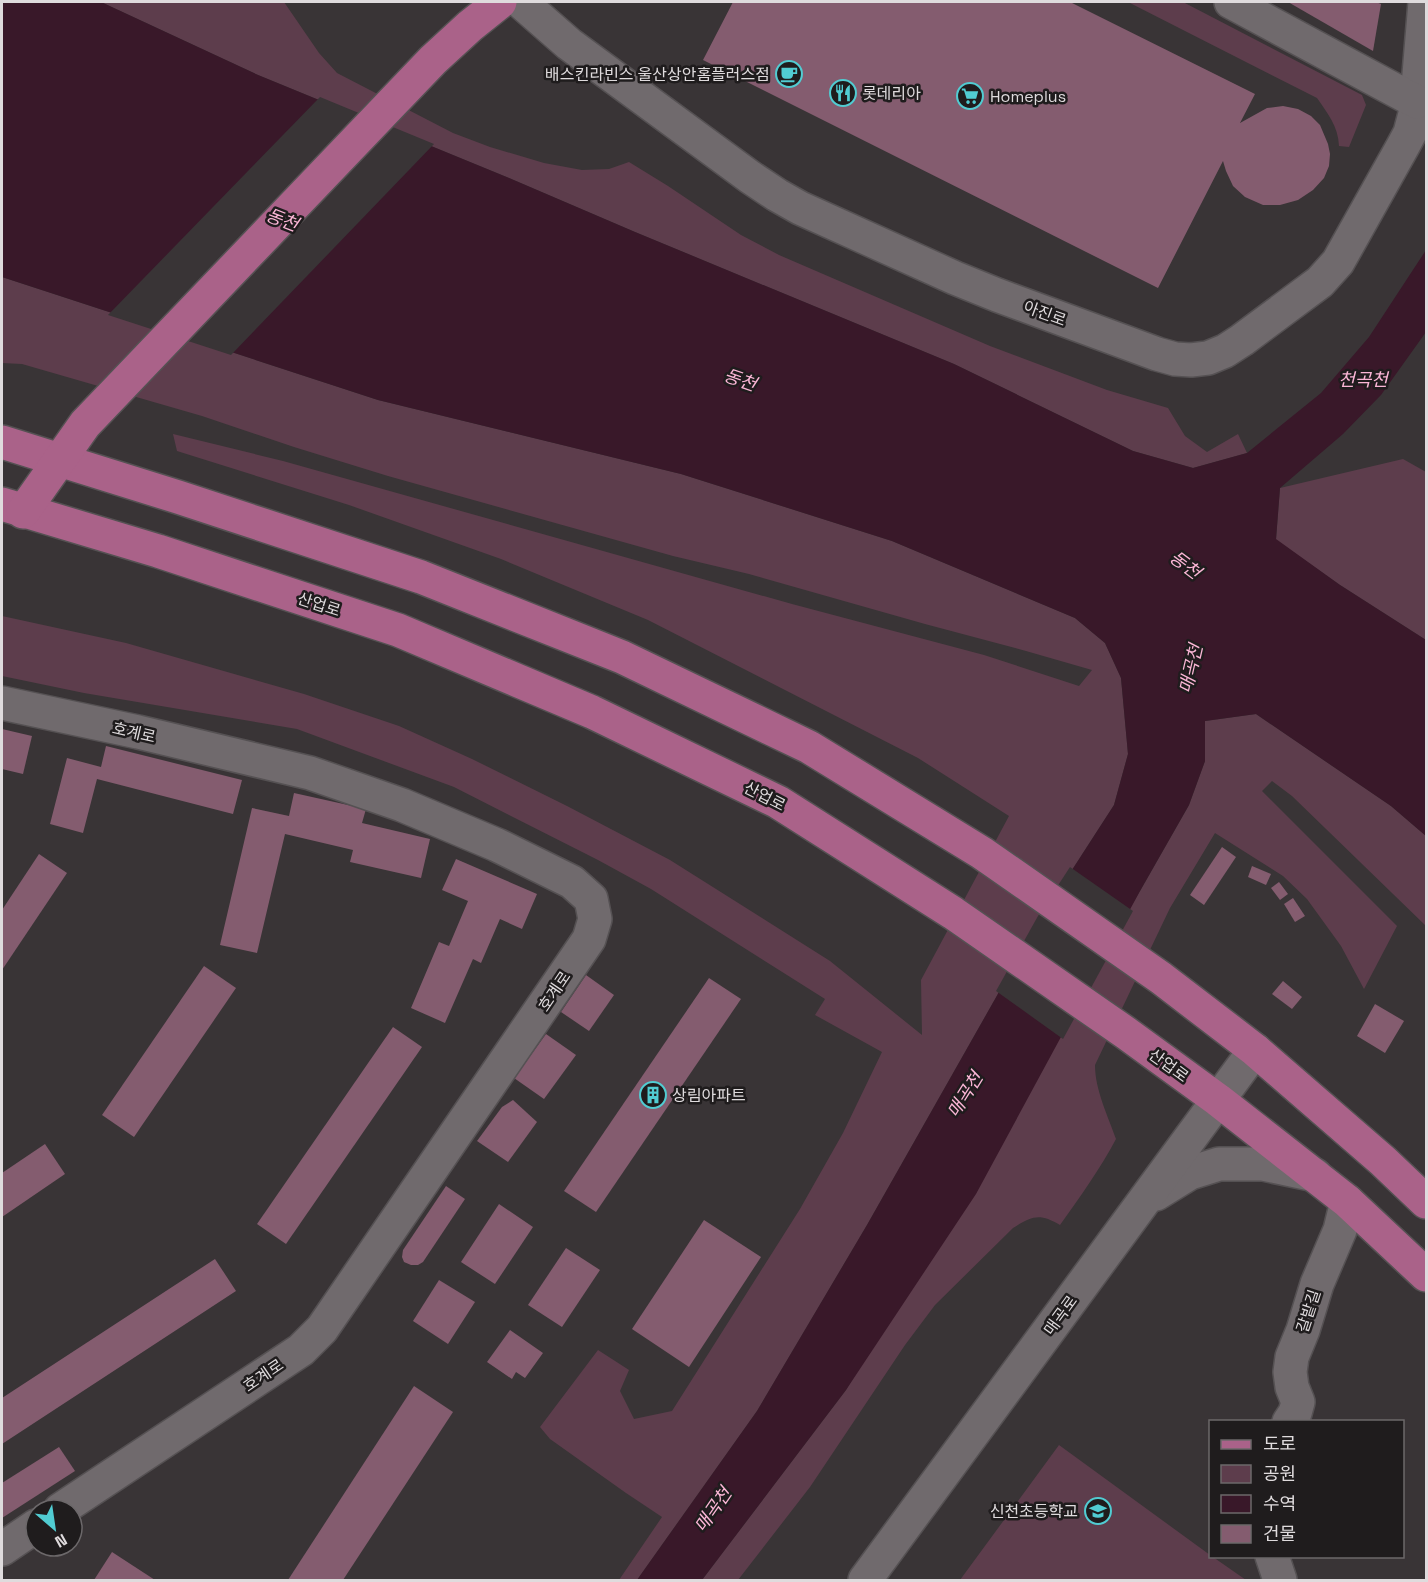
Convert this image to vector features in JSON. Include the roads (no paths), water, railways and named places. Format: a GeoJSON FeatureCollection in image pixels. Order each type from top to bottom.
{"type":"FeatureCollection","features":[{"type":"Feature","properties":{"kind":"main road"},"geometry":{"type":"LineString","coordinates":[[12,508],[59,460],[85,424],[433,60],[500,2]]}},
{"type":"Feature","properties":{"kind":"main road"},"geometry":{"type":"LineString","coordinates":[[2,442],[421,577],[622,657],[809,747],[982,854],[1161,978],[1255,1050],[1383,1161],[1426,1202]]}},
{"type":"Feature","properties":{"kind":"main road","name":"산업로"},"geometry":{"type":"LineString","coordinates":[[12,508],[158,551],[398,630],[592,712],[778,802],[953,913],[1218,1100],[1347,1200],[1426,1275]]}},
{"type":"Feature","properties":{"kind":"street","name":"아진로"},"geometry":{"type":"LineString","coordinates":[[521,2],[569,44],[750,177],[792,204],[965,282],[1157,354],[1191,360],[1208,358],[1225,351],[1320,282],[1338,261],[1414,124],[1425,2]]}},
{"type":"Feature","properties":{"kind":"street"},"geometry":{"type":"LineString","coordinates":[[1231,2],[1417,102]]}},
{"type":"Feature","properties":{"kind":"street","name":"호계로"},"geometry":{"type":"LineString","coordinates":[[2,703],[138,732],[310,773],[402,805],[497,845],[572,882],[591,899],[595,919],[589,939],[322,1329],[301,1350],[78,1498]]}},
{"type":"Feature","properties":{"kind":"street","name":"매곡로"},"geometry":{"type":"LineString","coordinates":[[865,1581],[1255,1050]]}},
{"type":"Feature","properties":{"kind":"street"},"geometry":{"type":"LineString","coordinates":[[1144,1201],[1190,1173],[1219,1164],[1263,1164],[1314,1175]]}},
{"type":"Feature","properties":{"kind":"street","name":"갈밭길"},"geometry":{"type":"LineString","coordinates":[[1290,1420],[1298,1402],[1292,1387],[1290,1372],[1292,1357],[1304,1330],[1317,1284],[1340,1230],[1347,1200]]}},
{"type":"Feature","properties":{"kind":"street"},"geometry":{"type":"LineString","coordinates":[[2,1549],[24,1534]]}},
{"type":"Feature","properties":{"kind":"street"},"geometry":{"type":"LineString","coordinates":[[1272,1558],[1280,1581]]}},
{"type":"Feature","properties":{"kind":"water"},"geometry":{"type":"Polygon","coordinates":[[[2,2],[101,2],[258,75],[954,364],[1133,451],[1193,468],[1247,453],[1321,393],[1369,337],[1426,250],[1426,332],[1381,395],[1343,434],[1280,488],[1276,539],[1340,585],[1426,640],[1426,836],[1391,806],[1256,714],[1205,721],[1205,761],[1189,805],[976,1194],[846,1390],[702,1580],[637,1580],[757,1411],[867,1225],[1041,918],[1114,805],[1128,754],[1121,678],[1105,643],[1075,618],[892,541],[681,474],[378,400],[2,277],[2,2]]]}},
{"type":"Feature","properties":{"kind":"place","name":"배스킨라빈스 울산상안홈플러스점"},"geometry":{"type":"Point","coordinates":[789,74]}},
{"type":"Feature","properties":{"kind":"place","name":"롯데리아"},"geometry":{"type":"Point","coordinates":[843,93]}},
{"type":"Feature","properties":{"kind":"place","name":"Homeplus"},"geometry":{"type":"Point","coordinates":[970,96]}},
{"type":"Feature","properties":{"kind":"place","name":"상림아파트"},"geometry":{"type":"Point","coordinates":[653,1095]}},
{"type":"Feature","properties":{"kind":"place","name":"신천초등학교"},"geometry":{"type":"Point","coordinates":[1098,1511]}},
{"type":"Feature","properties":{"kind":"water label","name":"동천"},"geometry":{"type":"Point","coordinates":[282,220]}},
{"type":"Feature","properties":{"kind":"water label","name":"동천"},"geometry":{"type":"Point","coordinates":[740,380]}},
{"type":"Feature","properties":{"kind":"water label","name":"천곡천"},"geometry":{"type":"Point","coordinates":[1363,380]}},
{"type":"Feature","properties":{"kind":"water label","name":"동천"},"geometry":{"type":"Point","coordinates":[1185,565]}},
{"type":"Feature","properties":{"kind":"water label","name":"매곡천"},"geometry":{"type":"Point","coordinates":[1191,669]}},
{"type":"Feature","properties":{"kind":"water label","name":"매곡천"},"geometry":{"type":"Point","coordinates":[965,1095]}},
{"type":"Feature","properties":{"kind":"water label","name":"매곡천"},"geometry":{"type":"Point","coordinates":[713,1510]}}]}
